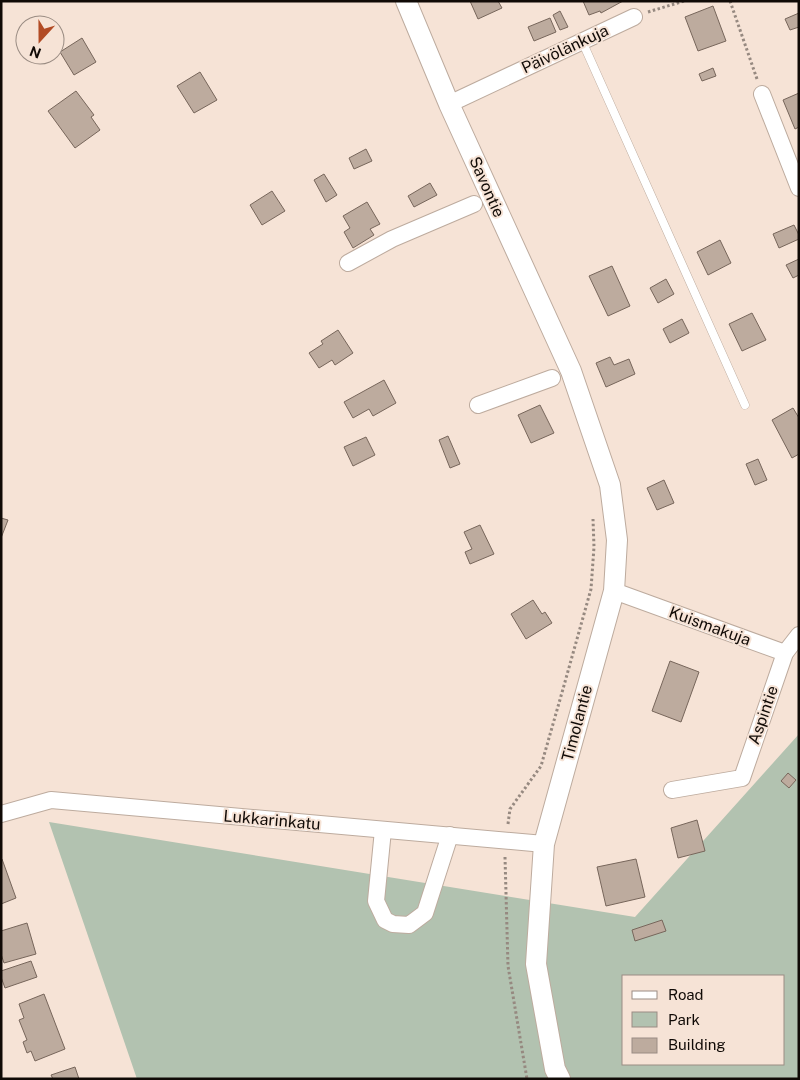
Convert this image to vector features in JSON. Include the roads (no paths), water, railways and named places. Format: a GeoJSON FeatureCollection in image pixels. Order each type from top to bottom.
{"type":"FeatureCollection","features":[{"type":"Feature","properties":{"kind":"street","name":"Savontie"},"geometry":{"type":"LineString","coordinates":[[406,1],[561,375]]}},
{"type":"Feature","properties":{"kind":"street","name":"Päivölänkuja"},"geometry":{"type":"LineString","coordinates":[[449,104],[634,17]]}},
{"type":"Feature","properties":{"kind":"street"},"geometry":{"type":"LineString","coordinates":[[762,94],[799,188]]}},
{"type":"Feature","properties":{"kind":"street"},"geometry":{"type":"LineString","coordinates":[[348,263],[392,239],[474,204]]}},
{"type":"Feature","properties":{"kind":"street"},"geometry":{"type":"LineString","coordinates":[[478,405],[561,375]]}},
{"type":"Feature","properties":{"kind":"street","name":"Timolantie"},"geometry":{"type":"LineString","coordinates":[[560,1079],[555,1069],[536,964],[544,844],[614,591],[616,540],[610,486],[561,375]]}},
{"type":"Feature","properties":{"kind":"street","name":"Kuismakuja"},"geometry":{"type":"LineString","coordinates":[[614,591],[785,653]]}},
{"type":"Feature","properties":{"kind":"street"},"geometry":{"type":"LineString","coordinates":[[785,653],[799,635]]}},
{"type":"Feature","properties":{"kind":"street","name":"Aspintie"},"geometry":{"type":"LineString","coordinates":[[672,790],[742,778],[785,653]]}},
{"type":"Feature","properties":{"kind":"street","name":"Lukkarinkatu"},"geometry":{"type":"LineString","coordinates":[[1,814],[51,800],[544,844]]}},
{"type":"Feature","properties":{"kind":"street"},"geometry":{"type":"LineString","coordinates":[[383,830],[376,901],[385,920],[393,924],[408,925],[425,913],[450,836]]}},
{"type":"Feature","properties":{"kind":"lane"},"geometry":{"type":"LineString","coordinates":[[582,41],[746,406]]}}]}
